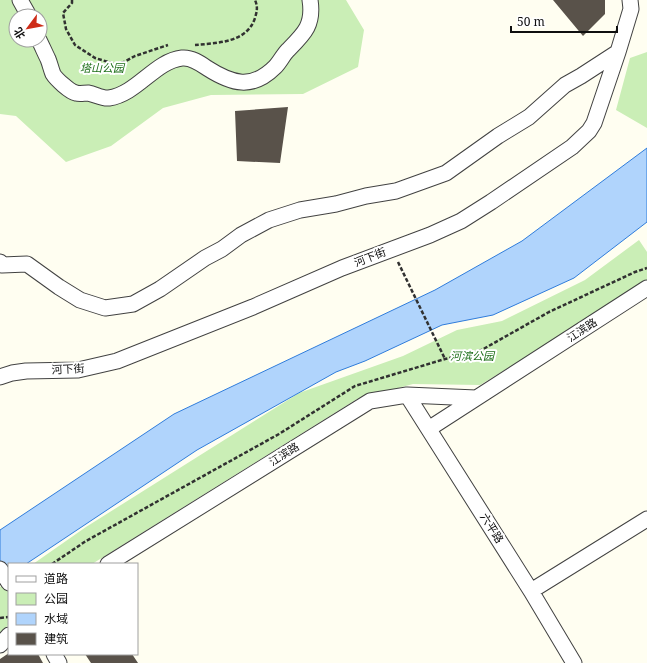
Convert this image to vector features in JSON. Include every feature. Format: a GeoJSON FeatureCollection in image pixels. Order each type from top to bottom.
{"type":"FeatureCollection","features":[{"type":"Feature","properties":{"kind":"street"},"geometry":{"type":"LineString","coordinates":[[43,48],[53,74],[74,93],[88,93],[107,98],[121,95],[163,65],[174,59],[185,57],[199,62],[216,74],[235,82],[249,83],[265,76],[276,66],[287,51],[301,38],[309,25],[311,6],[310,0]]}},
{"type":"Feature","properties":{"kind":"street","name":"河下街"},"geometry":{"type":"LineString","coordinates":[[0,377],[26,371],[78,370],[117,361],[253,307],[342,268],[430,235],[461,220],[492,202],[572,147],[589,131],[594,123],[618,52],[631,9],[630,0]]}},
{"type":"Feature","properties":{"kind":"street"},"geometry":{"type":"LineString","coordinates":[[0,262],[2,265],[27,264],[80,300],[105,308],[132,304],[160,289],[186,269],[269,220],[300,210],[396,191],[446,173],[498,136],[529,117],[565,85],[618,52]]}},
{"type":"Feature","properties":{"kind":"street","name":"江滨路"},"geometry":{"type":"LineString","coordinates":[[430,428],[647,288]]}},
{"type":"Feature","properties":{"kind":"street","name":"江滨路"},"geometry":{"type":"LineString","coordinates":[[110,563],[370,401],[408,394],[476,398]]}},
{"type":"Feature","properties":{"kind":"street","name":"六平路"},"geometry":{"type":"LineString","coordinates":[[408,394],[531,591],[574,663]]}},
{"type":"Feature","properties":{"kind":"street"},"geometry":{"type":"LineString","coordinates":[[531,591],[647,519]]}},
{"type":"Feature","properties":{"kind":"street"},"geometry":{"type":"LineString","coordinates":[[0,569],[8,581]]}},
{"type":"Feature","properties":{"kind":"street"},"geometry":{"type":"LineString","coordinates":[[0,645],[8,636]]}},
{"type":"Feature","properties":{"kind":"path"},"geometry":{"type":"LineString","coordinates":[[72,0],[72,3],[63,13],[66,29],[75,45],[95,58],[115,64],[170,45]]}},
{"type":"Feature","properties":{"kind":"path"},"geometry":{"type":"LineString","coordinates":[[194,45],[228,42],[242,35],[253,24],[258,7],[255,0]]}},
{"type":"Feature","properties":{"kind":"path"},"geometry":{"type":"LineString","coordinates":[[392,249],[445,359]]}},
{"type":"Feature","properties":{"kind":"green space","name":"塔山公园"},"geometry":{"type":"Polygon","coordinates":[[[0,0],[346,0],[364,30],[358,67],[303,94],[211,95],[163,108],[111,146],[66,162],[16,116],[0,114],[0,0]]]}},
{"type":"Feature","properties":{"kind":"green space"},"geometry":{"type":"Polygon","coordinates":[[[647,52],[647,128],[616,110],[630,58],[647,52]]]}},
{"type":"Feature","properties":{"kind":"green space","name":"河滨公园"},"geometry":{"type":"Polygon","coordinates":[[[639,240],[647,252],[647,283],[480,385],[413,384],[357,399],[94,563],[34,563],[86,527],[299,393],[403,356],[457,330],[502,321],[585,280],[639,240]]]}},
{"type":"Feature","properties":{"kind":"green space"},"geometry":{"type":"Polygon","coordinates":[[[8,582],[8,625],[0,634],[0,587],[8,582]]]}},
{"type":"Feature","properties":{"kind":"water"},"geometry":{"type":"Polygon","coordinates":[[[647,148],[647,222],[574,278],[493,315],[442,325],[365,361],[336,372],[197,450],[28,563],[8,563],[8,577],[0,583],[0,530],[174,414],[435,290],[522,241],[647,148]]]}},
{"type":"Feature","properties":{"kind":"building"},"geometry":{"type":"Polygon","coordinates":[[[553,0],[605,0],[605,14],[583,36],[553,0]]]}},
{"type":"Feature","properties":{"kind":"building"},"geometry":{"type":"Polygon","coordinates":[[[288,107],[280,163],[237,161],[235,111],[288,107]]]}},
{"type":"Feature","properties":{"kind":"building"},"geometry":{"type":"Polygon","coordinates":[[[8,654],[8,655],[39,655],[43,663],[0,663],[0,659],[8,654]]]}},
{"type":"Feature","properties":{"kind":"building"},"geometry":{"type":"Polygon","coordinates":[[[86,655],[133,655],[138,663],[91,663],[86,655]]]}}]}
